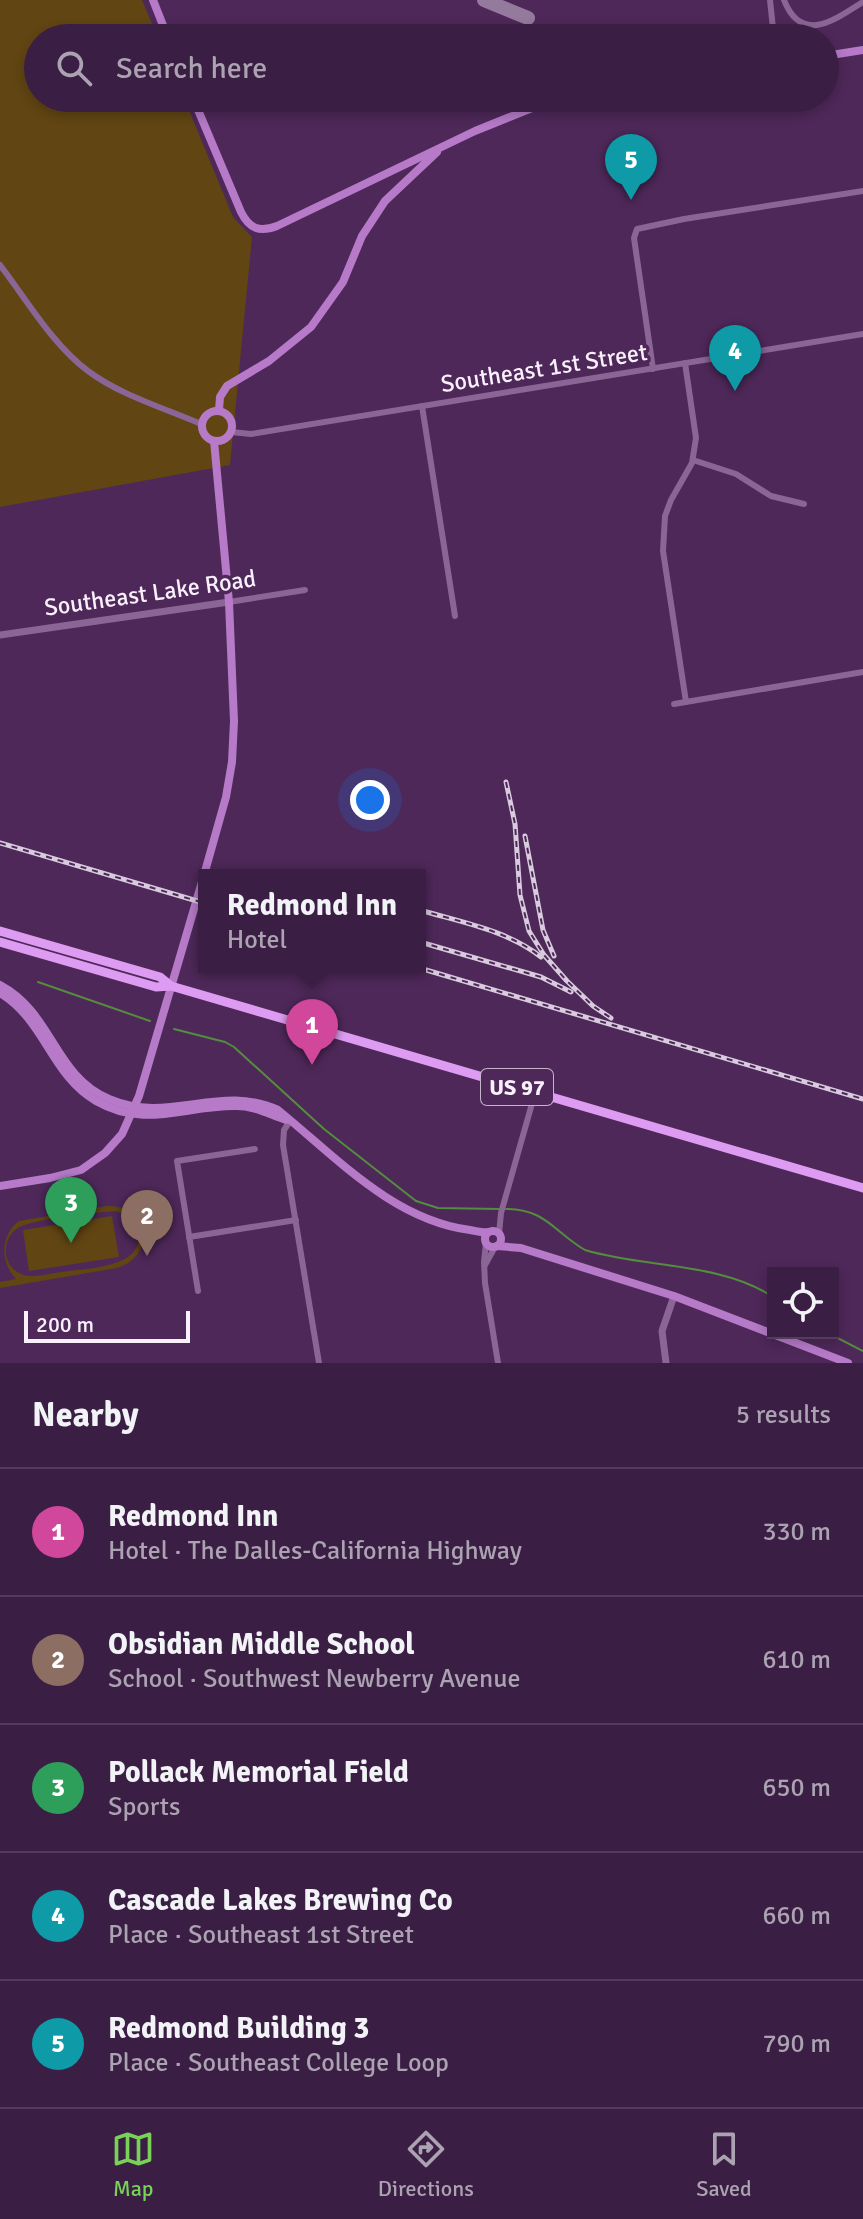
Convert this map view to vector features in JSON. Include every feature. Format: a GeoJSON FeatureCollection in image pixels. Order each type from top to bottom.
{"type":"FeatureCollection","features":[{"type":"Feature","properties":{"kind":"highway","name":"US 97"},"geometry":{"type":"LineString","coordinates":[[0,931],[160,977],[171,986]]}},
{"type":"Feature","properties":{"kind":"highway","name":"US 97"},"geometry":{"type":"LineString","coordinates":[[0,942],[156,987],[171,986],[863,1188]]}},
{"type":"Feature","properties":{"kind":"main road"},"geometry":{"type":"LineString","coordinates":[[153,0],[162,24]]}},
{"type":"Feature","properties":{"kind":"main road"},"geometry":{"type":"LineString","coordinates":[[839,54],[863,50]]}},
{"type":"Feature","properties":{"kind":"main road"},"geometry":{"type":"LineString","coordinates":[[199,112],[241,212],[251,227],[259,230],[277,226],[520,112]]}},
{"type":"Feature","properties":{"kind":"main road"},"geometry":{"type":"LineString","coordinates":[[219,410],[220,397],[227,386],[269,361],[311,327],[343,282],[362,236],[385,201],[442,146]]}},
{"type":"Feature","properties":{"kind":"main road"},"geometry":{"type":"LineString","coordinates":[[219,410],[230,418],[231,432],[224,439],[214,441],[206,437],[201,424],[205,415],[219,410]]}},
{"type":"Feature","properties":{"kind":"main road"},"geometry":{"type":"LineString","coordinates":[[206,869],[226,797],[234,721],[229,602],[214,441]]}},
{"type":"Feature","properties":{"kind":"main road"},"geometry":{"type":"LineString","coordinates":[[0,1186],[81,1170],[110,1147],[134,1111],[198,895]]}},
{"type":"Feature","properties":{"kind":"main road"},"geometry":{"type":"LineString","coordinates":[[0,985],[34,1011],[61,1057],[85,1085],[134,1111]]}},
{"type":"Feature","properties":{"kind":"main road"},"geometry":{"type":"LineString","coordinates":[[0,993],[28,1015],[60,1067],[83,1092],[107,1106],[134,1111],[243,1100],[268,1105],[390,1201],[423,1217],[674,1296],[843,1362]]}},
{"type":"Feature","properties":{"kind":"street"},"geometry":{"type":"LineString","coordinates":[[770,0],[773,24]]}},
{"type":"Feature","properties":{"kind":"street"},"geometry":{"type":"LineString","coordinates":[[784,0],[795,17],[811,24]]}},
{"type":"Feature","properties":{"kind":"street"},"geometry":{"type":"LineString","coordinates":[[824,24],[863,2]]}},
{"type":"Feature","properties":{"kind":"street"},"geometry":{"type":"LineString","coordinates":[[653,369],[634,238],[637,229],[863,191]]}},
{"type":"Feature","properties":{"kind":"street"},"geometry":{"type":"LineString","coordinates":[[0,265],[67,353],[88,372],[110,385],[201,424]]}},
{"type":"Feature","properties":{"kind":"street","name":"Southeast 1st Street"},"geometry":{"type":"LineString","coordinates":[[231,432],[251,434],[863,334]]}},
{"type":"Feature","properties":{"kind":"street"},"geometry":{"type":"LineString","coordinates":[[685,363],[696,438],[693,460],[671,500],[663,532],[663,551],[686,702]]}},
{"type":"Feature","properties":{"kind":"street"},"geometry":{"type":"LineString","coordinates":[[422,406],[455,616]]}},
{"type":"Feature","properties":{"kind":"street"},"geometry":{"type":"LineString","coordinates":[[693,460],[736,474],[771,496],[804,504]]}},
{"type":"Feature","properties":{"kind":"street","name":"Southeast Lake Road"},"geometry":{"type":"LineString","coordinates":[[0,635],[305,590]]}},
{"type":"Feature","properties":{"kind":"street"},"geometry":{"type":"LineString","coordinates":[[674,704],[863,672]]}},
{"type":"Feature","properties":{"kind":"street"},"geometry":{"type":"LineString","coordinates":[[498,1363],[485,1265],[535,1093]]}},
{"type":"Feature","properties":{"kind":"street"},"geometry":{"type":"LineString","coordinates":[[290,1121],[284,1130],[283,1145],[319,1363]]}},
{"type":"Feature","properties":{"kind":"street"},"geometry":{"type":"LineString","coordinates":[[198,1291],[177,1161],[255,1149]]}},
{"type":"Feature","properties":{"kind":"street"},"geometry":{"type":"LineString","coordinates":[[189,1237],[296,1220]]}},
{"type":"Feature","properties":{"kind":"street"},"geometry":{"type":"LineString","coordinates":[[666,1363],[662,1331],[674,1296]]}},
{"type":"Feature","properties":{"kind":"shaded area"},"geometry":{"type":"Polygon","coordinates":[[[0,0],[142,0],[152,24],[24,24],[24,112],[190,112],[233,217],[252,237],[230,465],[0,507],[0,0]]]}},
{"type":"Feature","properties":{"kind":"shaded area"},"geometry":{"type":"Polygon","coordinates":[[[107,1206],[121,1208],[139,1221],[143,1242],[139,1253],[130,1262],[117,1268],[0,1288],[0,1282],[16,1279],[7,1265],[4,1249],[8,1234],[19,1221],[107,1206]],[[116,1211],[50,1219],[18,1228],[6,1246],[11,1267],[24,1275],[33,1276],[98,1267],[123,1260],[133,1253],[138,1244],[138,1231],[127,1216],[116,1211]]]}},
{"type":"Feature","properties":{"kind":"shaded area"},"geometry":{"type":"Polygon","coordinates":[[[112,1216],[119,1257],[29,1271],[23,1230],[112,1216]]]}},
{"type":"Feature","properties":{"kind":"waterway"},"geometry":{"type":"LineString","coordinates":[[38,982],[150,1021]]}},
{"type":"Feature","properties":{"kind":"waterway"},"geometry":{"type":"LineString","coordinates":[[174,1029],[234,1047],[324,1129],[416,1201],[438,1208],[500,1209]]}},
{"type":"Feature","properties":{"kind":"waterway"},"geometry":{"type":"LineString","coordinates":[[506,1209],[540,1217],[585,1250],[706,1271],[730,1277],[767,1294]]}},
{"type":"Feature","properties":{"kind":"waterway"},"geometry":{"type":"LineString","coordinates":[[839,1339],[863,1351]]}},
{"type":"Feature","properties":{"kind":"taxiway"},"geometry":{"type":"LineString","coordinates":[[484,0],[528,18]]}},
{"type":"Feature","properties":{"kind":"railway"},"geometry":{"type":"LineString","coordinates":[[506,782],[515,824],[520,895],[529,931],[544,955],[567,981],[593,1006],[611,1018]]}},
{"type":"Feature","properties":{"kind":"railway"},"geometry":{"type":"LineString","coordinates":[[525,836],[543,930],[554,956]]}},
{"type":"Feature","properties":{"kind":"railway"},"geometry":{"type":"LineString","coordinates":[[0,843],[198,901]]}},
{"type":"Feature","properties":{"kind":"railway"},"geometry":{"type":"LineString","coordinates":[[426,912],[498,933],[541,957]]}},
{"type":"Feature","properties":{"kind":"railway"},"geometry":{"type":"LineString","coordinates":[[426,944],[541,977],[571,992]]}},
{"type":"Feature","properties":{"kind":"railway"},"geometry":{"type":"LineString","coordinates":[[426,970],[863,1099]]}},
{"type":"Feature","properties":{"kind":"place","name":"Redmond Building 3"},"geometry":{"type":"Point","coordinates":[631,200]}},
{"type":"Feature","properties":{"kind":"place","name":"Cascade Lakes Brewing Co"},"geometry":{"type":"Point","coordinates":[735,391]}},
{"type":"Feature","properties":{"kind":"place","name":"Redmond Inn"},"geometry":{"type":"Point","coordinates":[312,1065]}},
{"type":"Feature","properties":{"kind":"place","name":"Pollack Memorial Field"},"geometry":{"type":"Point","coordinates":[71,1243]}},
{"type":"Feature","properties":{"kind":"place","name":"Obsidian Middle School"},"geometry":{"type":"Point","coordinates":[147,1256]}}]}
